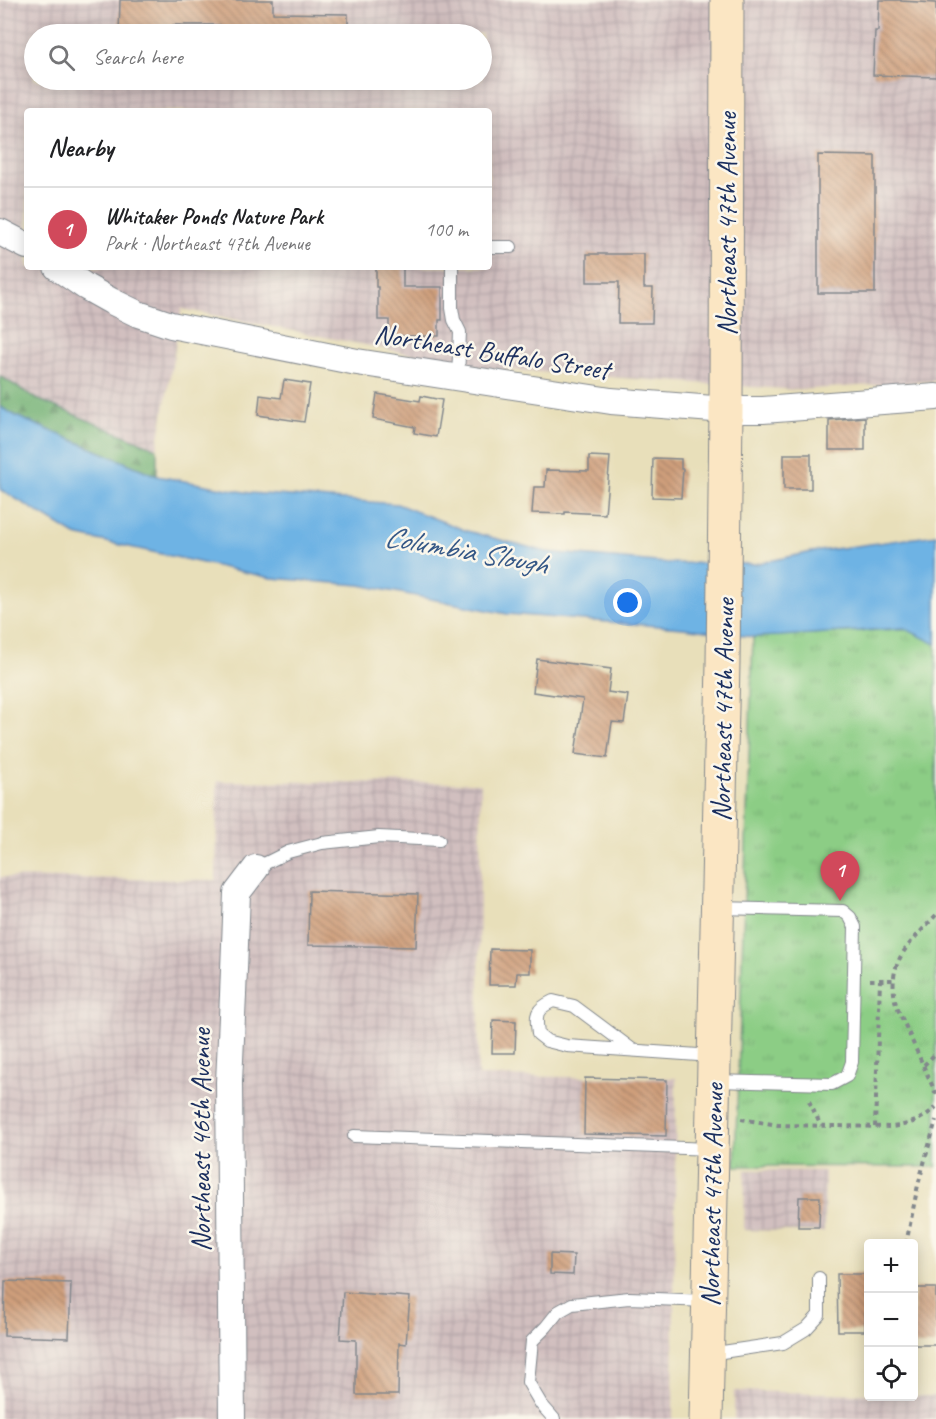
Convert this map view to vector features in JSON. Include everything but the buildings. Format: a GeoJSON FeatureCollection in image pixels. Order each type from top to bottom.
{"type":"FeatureCollection","features":[{"type":"Feature","properties":{"kind":"street","name":"Northeast 47th Avenue"},"geometry":{"type":"LineString","coordinates":[[705,1419],[725,540],[727,0]]}},
{"type":"Feature","properties":{"kind":"street"},"geometry":{"type":"LineString","coordinates":[[0,232],[24,244]]}},
{"type":"Feature","properties":{"kind":"street","name":"Northeast Buffalo Street"},"geometry":{"type":"LineString","coordinates":[[61,270],[111,301],[138,314],[171,324],[357,362],[611,401],[726,410],[763,410],[936,397]]}},
{"type":"Feature","properties":{"kind":"street","name":"Northeast 46th Avenue"},"geometry":{"type":"LineString","coordinates":[[232,1419],[229,1082],[237,893],[256,868]]}},
{"type":"Feature","properties":{"kind":"lane"},"geometry":{"type":"LineString","coordinates":[[492,247],[511,247]]}},
{"type":"Feature","properties":{"kind":"lane"},"geometry":{"type":"LineString","coordinates":[[452,270],[452,308],[460,333],[458,378]]}},
{"type":"Feature","properties":{"kind":"lane"},"geometry":{"type":"LineString","coordinates":[[256,868],[288,852],[321,843],[379,837],[439,840]]}},
{"type":"Feature","properties":{"kind":"lane"},"geometry":{"type":"LineString","coordinates":[[633,1050],[574,1006],[553,1001],[541,1006],[536,1018],[538,1035],[547,1041],[567,1046],[633,1050],[714,1069],[801,1084],[832,1084],[847,1076],[852,1062],[855,927],[850,917],[843,911],[718,908]]}},
{"type":"Feature","properties":{"kind":"lane"},"geometry":{"type":"LineString","coordinates":[[354,1136],[712,1134]]}},
{"type":"Feature","properties":{"kind":"lane"},"geometry":{"type":"LineString","coordinates":[[707,1354],[783,1343],[806,1329],[819,1315],[819,1278]]}},
{"type":"Feature","properties":{"kind":"lane"},"geometry":{"type":"LineString","coordinates":[[554,1419],[541,1404],[528,1382],[532,1341],[558,1312],[572,1304],[629,1298],[709,1301]]}},
{"type":"Feature","properties":{"kind":"path"},"geometry":{"type":"LineString","coordinates":[[936,915],[908,945],[897,962],[894,971],[893,993],[896,1005],[936,1094]]}},
{"type":"Feature","properties":{"kind":"path"},"geometry":{"type":"LineString","coordinates":[[875,1127],[880,980]]}},
{"type":"Feature","properties":{"kind":"path"},"geometry":{"type":"LineString","coordinates":[[923,1065],[936,1053]]}},
{"type":"Feature","properties":{"kind":"path"},"geometry":{"type":"LineString","coordinates":[[801,1084],[821,1126]]}},
{"type":"Feature","properties":{"kind":"path"},"geometry":{"type":"LineString","coordinates":[[712,1134],[744,1119],[778,1125],[902,1126],[918,1121],[936,1107]]}},
{"type":"Feature","properties":{"kind":"path"},"geometry":{"type":"LineString","coordinates":[[907,1239],[918,1185],[936,1120]]}},
{"type":"Feature","properties":{"kind":"shaded area"},"geometry":{"type":"Polygon","coordinates":[[[0,0],[936,0],[936,381],[797,390],[482,368],[182,309],[157,449],[37,399],[0,376],[0,0]]]}},
{"type":"Feature","properties":{"kind":"shaded area"},"geometry":{"type":"Polygon","coordinates":[[[217,781],[481,783],[478,1076],[676,1078],[673,1419],[0,1419],[0,877],[216,880],[217,781]]]}},
{"type":"Feature","properties":{"kind":"shaded area"},"geometry":{"type":"Polygon","coordinates":[[[745,1170],[825,1171],[824,1232],[744,1230],[745,1170]]]}},
{"type":"Feature","properties":{"kind":"shaded area"},"geometry":{"type":"Polygon","coordinates":[[[734,1391],[864,1394],[864,1401],[918,1401],[918,1396],[936,1396],[936,1419],[734,1419],[734,1391]]]}},
{"type":"Feature","properties":{"kind":"green space"},"geometry":{"type":"Polygon","coordinates":[[[0,376],[37,399],[157,449],[157,476],[18,417],[0,407],[0,376]]]}},
{"type":"Feature","properties":{"kind":"green space"},"geometry":{"type":"Polygon","coordinates":[[[936,627],[936,1167],[735,1166],[753,637],[936,627]]]}},
{"type":"Feature","properties":{"kind":"water","name":"Columbia Slough"},"geometry":{"type":"Polygon","coordinates":[[[0,407],[18,417],[157,476],[250,493],[397,504],[467,531],[547,552],[667,563],[755,564],[812,552],[936,535],[936,644],[904,628],[753,637],[683,628],[507,614],[360,585],[271,578],[75,535],[0,489],[0,407]]]}},
{"type":"Feature","properties":{"kind":"place","name":"Whitaker Ponds Nature Park"},"geometry":{"type":"Point","coordinates":[840,901]}}]}
